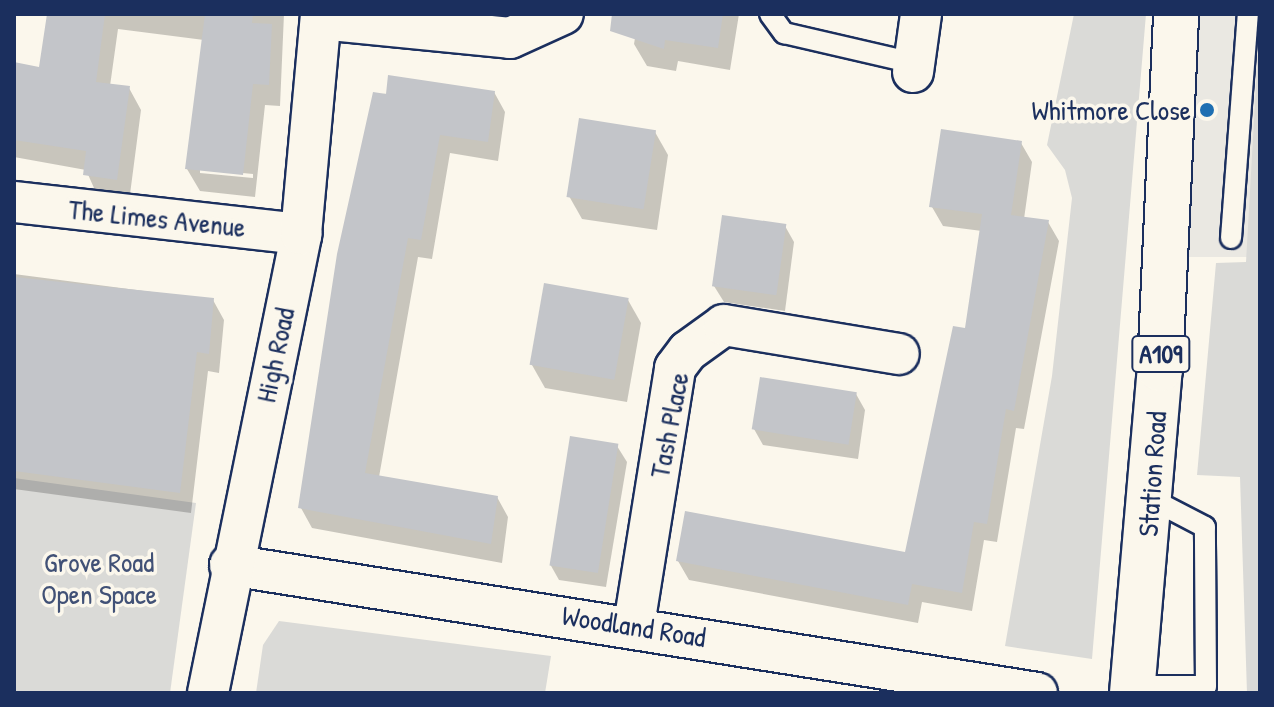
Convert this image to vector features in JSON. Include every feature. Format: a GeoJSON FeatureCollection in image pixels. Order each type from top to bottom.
{"type":"FeatureCollection","features":[{"type":"Feature","properties":{"kind":"main road","name":"Station Road"},"geometry":{"type":"LineString","coordinates":[[1132,689],[1151,499],[1176,14]]}},
{"type":"Feature","properties":{"kind":"street"},"geometry":{"type":"LineString","coordinates":[[321,16],[510,38],[563,14]]}},
{"type":"Feature","properties":{"kind":"street"},"geometry":{"type":"LineString","coordinates":[[914,68],[921,14]]}},
{"type":"Feature","properties":{"kind":"street","name":"High Road"},"geometry":{"type":"LineString","coordinates":[[208,693],[230,565],[301,234],[321,16]]}},
{"type":"Feature","properties":{"kind":"street","name":"The Limes Avenue"},"geometry":{"type":"LineString","coordinates":[[14,202],[301,234]]}},
{"type":"Feature","properties":{"kind":"street","name":"Tash Place"},"geometry":{"type":"LineString","coordinates":[[634,625],[675,368],[688,351],[724,325],[899,354]]}},
{"type":"Feature","properties":{"kind":"street","name":"Woodland Road"},"geometry":{"type":"LineString","coordinates":[[230,565],[634,625],[912,685],[1037,693]]}},
{"type":"Feature","properties":{"kind":"lane"},"geometry":{"type":"LineString","coordinates":[[770,14],[784,33],[914,68]]}},
{"type":"Feature","properties":{"kind":"lane"},"geometry":{"type":"LineString","coordinates":[[1231,238],[1248,14]]}},
{"type":"Feature","properties":{"kind":"lane"},"geometry":{"type":"LineString","coordinates":[[1132,689],[1206,686],[1205,527],[1151,499]]}},
{"type":"Feature","properties":{"kind":"shaded area"},"geometry":{"type":"Polygon","coordinates":[[[1176,14],[1260,14],[1260,257],[1176,257],[1176,14]]]}},
{"type":"Feature","properties":{"kind":"green space"},"geometry":{"type":"Polygon","coordinates":[[[1074,14],[1146,14],[1092,659],[1005,646],[1052,376],[1072,198],[1065,170],[1047,145],[1074,14]]]}},
{"type":"Feature","properties":{"kind":"green space"},"geometry":{"type":"Polygon","coordinates":[[[1260,14],[1260,693],[1247,693],[1240,477],[1197,475],[1216,263],[1246,262],[1260,14]]]}},
{"type":"Feature","properties":{"kind":"green space","name":"Grove Road Open Space"},"geometry":{"type":"Polygon","coordinates":[[[14,478],[196,503],[170,693],[14,693],[14,478]]]}},
{"type":"Feature","properties":{"kind":"green space"},"geometry":{"type":"Polygon","coordinates":[[[279,621],[551,656],[545,693],[256,693],[263,645],[279,621]]]}},
{"type":"Feature","properties":{"kind":"building"},"geometry":{"type":"Polygon","coordinates":[[[47,14],[105,14],[96,82],[130,86],[117,180],[83,175],[86,151],[14,140],[14,62],[39,67],[47,14]]]}},
{"type":"Feature","properties":{"kind":"building"},"geometry":{"type":"Polygon","coordinates":[[[205,14],[253,14],[252,23],[272,24],[269,85],[253,84],[243,175],[185,169],[205,14]]]}},
{"type":"Feature","properties":{"kind":"building"},"geometry":{"type":"Polygon","coordinates":[[[612,14],[723,14],[718,48],[665,40],[664,49],[610,31],[612,14]]]}},
{"type":"Feature","properties":{"kind":"building"},"geometry":{"type":"Polygon","coordinates":[[[388,75],[495,91],[488,142],[440,135],[421,240],[408,238],[365,473],[498,496],[491,544],[298,508],[337,254],[373,92],[386,94],[388,75]]]}},
{"type":"Feature","properties":{"kind":"building"},"geometry":{"type":"Polygon","coordinates":[[[579,118],[656,130],[644,209],[566,197],[579,118]]]}},
{"type":"Feature","properties":{"kind":"building"},"geometry":{"type":"Polygon","coordinates":[[[941,129],[1022,141],[1011,215],[1049,220],[1014,411],[1006,409],[987,524],[974,522],[962,593],[912,584],[908,605],[676,561],[685,511],[905,552],[953,326],[965,328],[982,214],[929,207],[941,129]]]}},
{"type":"Feature","properties":{"kind":"building"},"geometry":{"type":"Polygon","coordinates":[[[722,215],[786,224],[776,295],[712,286],[722,215]]]}},
{"type":"Feature","properties":{"kind":"building"},"geometry":{"type":"Polygon","coordinates":[[[14,277],[214,298],[209,354],[197,352],[180,493],[14,471],[14,277]]]}},
{"type":"Feature","properties":{"kind":"building"},"geometry":{"type":"Polygon","coordinates":[[[544,283],[629,298],[614,380],[530,365],[544,283]]]}},
{"type":"Feature","properties":{"kind":"building"},"geometry":{"type":"Polygon","coordinates":[[[760,377],[857,392],[849,445],[752,429],[760,377]]]}},
{"type":"Feature","properties":{"kind":"building"},"geometry":{"type":"Polygon","coordinates":[[[570,436],[618,444],[598,573],[550,565],[570,436]]]}},
{"type":"Feature","properties":{"kind":"place","name":"Whitmore Close"},"geometry":{"type":"Point","coordinates":[1207,110]}}]}
